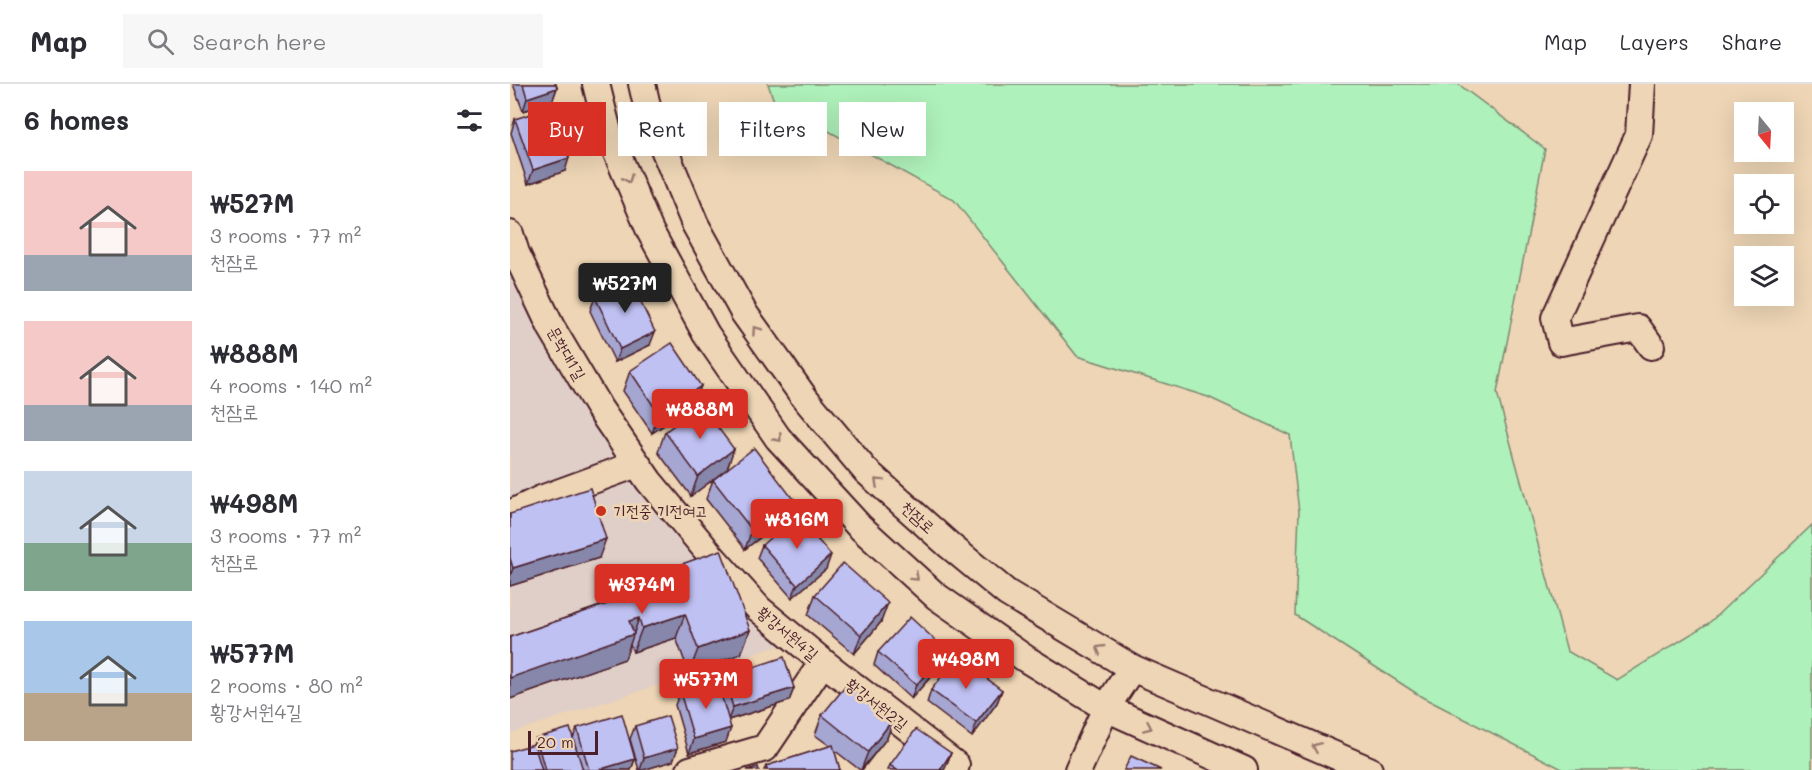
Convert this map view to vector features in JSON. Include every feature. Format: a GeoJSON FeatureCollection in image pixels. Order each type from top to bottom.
{"type":"FeatureCollection","features":[{"type":"Feature","properties":{"kind":"street"},"geometry":{"type":"LineString","coordinates":[[596,84],[608,132],[650,231],[706,334],[778,438],[859,526],[936,596],[1026,659],[1106,708],[1244,770]]}},
{"type":"Feature","properties":{"kind":"street","name":"천잠로"},"geometry":{"type":"LineString","coordinates":[[642,84],[648,110],[695,224],[744,313],[804,398],[865,470],[1007,593],[1132,668],[1369,770]]}},
{"type":"Feature","properties":{"kind":"street"},"geometry":{"type":"LineString","coordinates":[[1642,84],[1639,135],[1555,318],[1561,342],[1638,328],[1652,346]]}},
{"type":"Feature","properties":{"kind":"street","name":"문학대1길"},"geometry":{"type":"LineString","coordinates":[[510,234],[516,253],[551,327],[598,408],[638,464]]}},
{"type":"Feature","properties":{"kind":"street"},"geometry":{"type":"LineString","coordinates":[[510,514],[541,499],[638,464]]}},
{"type":"Feature","properties":{"kind":"street","name":"황강서원4길"},"geometry":{"type":"LineString","coordinates":[[638,464],[649,481],[714,559],[759,609],[823,662],[765,748],[690,770]]}},
{"type":"Feature","properties":{"kind":"street","name":"황강서원2길"},"geometry":{"type":"LineString","coordinates":[[823,662],[956,765],[954,770]]}},
{"type":"Feature","properties":{"kind":"street"},"geometry":{"type":"LineString","coordinates":[[1078,770],[1106,708],[1132,668]]}},
{"type":"Feature","properties":{"kind":"shaded area","name":"기전중 기전여고"},"geometry":{"type":"Polygon","coordinates":[[[510,235],[524,273],[633,437],[752,586],[806,637],[510,733],[510,235]]]}},
{"type":"Feature","properties":{"kind":"green space"},"geometry":{"type":"Polygon","coordinates":[[[768,84],[1458,84],[1545,149],[1497,393],[1567,651],[1617,680],[1709,623],[1812,525],[1812,770],[1564,770],[1422,697],[1295,615],[1299,512],[1290,435],[1208,397],[1077,356],[954,200],[874,156],[926,156],[926,102],[839,102],[839,137],[827,130],[827,102],[774,101],[768,84]]]}},
{"type":"Feature","properties":{"kind":"building"},"geometry":{"type":"Polygon","coordinates":[[[523,84],[556,84],[557,88],[527,98],[523,84]]]}},
{"type":"Feature","properties":{"kind":"building"},"geometry":{"type":"Polygon","coordinates":[[[528,115],[528,156],[515,119],[528,115]]]}},
{"type":"Feature","properties":{"kind":"building"},"geometry":{"type":"Polygon","coordinates":[[[528,156],[568,156],[569,158],[533,170],[528,156]]]}},
{"type":"Feature","properties":{"kind":"building"},"geometry":{"type":"Polygon","coordinates":[[[630,280],[655,332],[620,349],[595,297],[630,280]]]}},
{"type":"Feature","properties":{"kind":"building"},"geometry":{"type":"Polygon","coordinates":[[[672,343],[701,386],[659,414],[630,371],[672,343]]]}},
{"type":"Feature","properties":{"kind":"building"},"geometry":{"type":"Polygon","coordinates":[[[701,405],[734,449],[698,476],[665,432],[701,405]]]}},
{"type":"Feature","properties":{"kind":"building"},"geometry":{"type":"Polygon","coordinates":[[[754,448],[793,499],[752,530],[713,480],[754,448]]]}},
{"type":"Feature","properties":{"kind":"building"},"geometry":{"type":"Polygon","coordinates":[[[590,488],[606,539],[513,568],[510,558],[510,514],[590,488]]]}},
{"type":"Feature","properties":{"kind":"building"},"geometry":{"type":"Polygon","coordinates":[[[796,515],[831,555],[797,585],[762,545],[796,515]]]}},
{"type":"Feature","properties":{"kind":"building"},"geometry":{"type":"Polygon","coordinates":[[[721,550],[750,630],[698,649],[685,614],[642,628],[639,618],[629,621],[634,634],[510,678],[510,637],[631,596],[628,586],[721,550]]]}},
{"type":"Feature","properties":{"kind":"building"},"geometry":{"type":"Polygon","coordinates":[[[843,563],[888,603],[861,635],[815,595],[843,563]]]}},
{"type":"Feature","properties":{"kind":"building"},"geometry":{"type":"Polygon","coordinates":[[[910,617],[947,651],[916,685],[878,652],[910,617]]]}},
{"type":"Feature","properties":{"kind":"building"},"geometry":{"type":"Polygon","coordinates":[[[957,656],[1002,690],[976,723],[931,690],[957,656]]]}},
{"type":"Feature","properties":{"kind":"building"},"geometry":{"type":"Polygon","coordinates":[[[784,657],[794,688],[733,707],[724,677],[784,657]]]}},
{"type":"Feature","properties":{"kind":"building"},"geometry":{"type":"Polygon","coordinates":[[[717,681],[731,728],[694,739],[680,692],[717,681]]]}},
{"type":"Feature","properties":{"kind":"building"},"geometry":{"type":"Polygon","coordinates":[[[849,682],[894,718],[868,752],[822,715],[849,682]]]}},
{"type":"Feature","properties":{"kind":"building"},"geometry":{"type":"Polygon","coordinates":[[[622,714],[635,759],[598,770],[589,770],[577,728],[622,714]]]}},
{"type":"Feature","properties":{"kind":"building"},"geometry":{"type":"Polygon","coordinates":[[[668,716],[678,748],[644,758],[635,726],[668,716]]]}},
{"type":"Feature","properties":{"kind":"building"},"geometry":{"type":"Polygon","coordinates":[[[570,728],[583,770],[545,770],[536,738],[570,728]]]}},
{"type":"Feature","properties":{"kind":"building"},"geometry":{"type":"Polygon","coordinates":[[[916,729],[951,753],[940,770],[897,770],[890,765],[916,729]]]}},
{"type":"Feature","properties":{"kind":"building"},"geometry":{"type":"Polygon","coordinates":[[[534,744],[542,770],[510,770],[510,751],[534,744]]]}},
{"type":"Feature","properties":{"kind":"building"},"geometry":{"type":"Polygon","coordinates":[[[833,745],[840,770],[767,770],[766,766],[833,745]]]}},
{"type":"Feature","properties":{"kind":"building"},"geometry":{"type":"Polygon","coordinates":[[[1131,756],[1161,770],[1124,770],[1131,756]]]}},
{"type":"Feature","properties":{"kind":"place","name":"기전중 기전여고"},"geometry":{"type":"Point","coordinates":[601,511]}}]}
